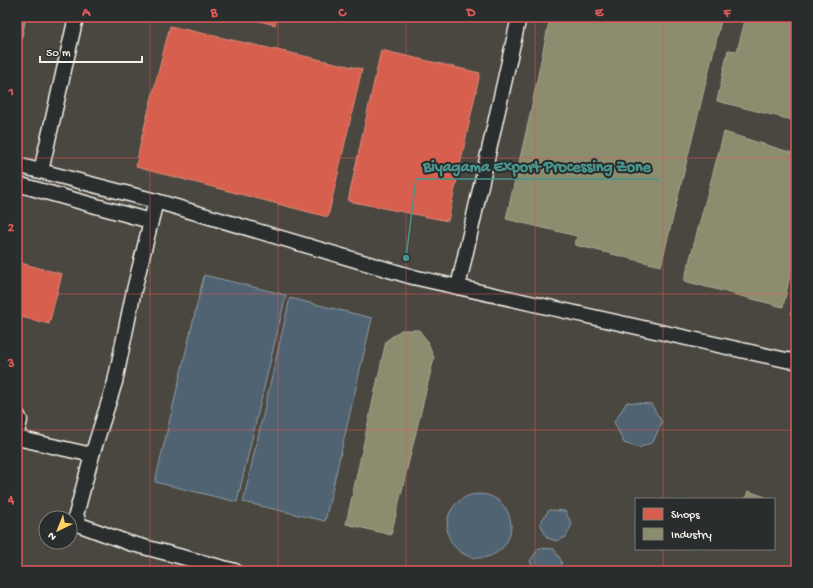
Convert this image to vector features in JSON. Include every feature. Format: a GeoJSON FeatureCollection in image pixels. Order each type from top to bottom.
{"type":"FeatureCollection","features":[{"type":"Feature","properties":{"kind":"lane"},"geometry":{"type":"LineString","coordinates":[[41,171],[76,17]]}},
{"type":"Feature","properties":{"kind":"lane"},"geometry":{"type":"LineString","coordinates":[[458,287],[519,17]]}},
{"type":"Feature","properties":{"kind":"lane"},"geometry":{"type":"LineString","coordinates":[[17,165],[156,201],[413,277],[796,361]]}},
{"type":"Feature","properties":{"kind":"lane"},"geometry":{"type":"LineString","coordinates":[[17,184],[150,221]]}},
{"type":"Feature","properties":{"kind":"lane"},"geometry":{"type":"LineString","coordinates":[[156,201],[150,221],[115,382],[92,455],[76,515],[80,525],[129,543],[235,571]]}},
{"type":"Feature","properties":{"kind":"lane"},"geometry":{"type":"LineString","coordinates":[[17,414],[20,420],[17,433]]}},
{"type":"Feature","properties":{"kind":"lane"},"geometry":{"type":"LineString","coordinates":[[17,438],[92,455]]}},
{"type":"Feature","properties":{"kind":"shaded area"},"geometry":{"type":"Polygon","coordinates":[[[17,17],[796,17],[796,571],[17,571],[17,17]]]}},
{"type":"Feature","properties":{"kind":"water"},"geometry":{"type":"Polygon","coordinates":[[[204,275],[286,295],[237,502],[155,482],[204,275]]]}},
{"type":"Feature","properties":{"kind":"water"},"geometry":{"type":"Polygon","coordinates":[[[290,298],[372,318],[325,521],[243,502],[290,298]]]}},
{"type":"Feature","properties":{"kind":"water"},"geometry":{"type":"Polygon","coordinates":[[[627,402],[651,404],[662,422],[653,442],[639,448],[624,443],[614,422],[627,402]]]}},
{"type":"Feature","properties":{"kind":"water"},"geometry":{"type":"Polygon","coordinates":[[[479,494],[491,497],[502,503],[508,514],[511,526],[508,538],[502,549],[491,555],[479,558],[467,555],[456,549],[450,538],[447,526],[450,514],[456,503],[467,497],[479,494]]]}},
{"type":"Feature","properties":{"kind":"water"},"geometry":{"type":"Polygon","coordinates":[[[549,510],[565,511],[572,524],[566,537],[557,541],[547,538],[540,523],[549,510]]]}},
{"type":"Feature","properties":{"kind":"water"},"geometry":{"type":"Polygon","coordinates":[[[539,548],[554,549],[562,562],[558,571],[534,571],[530,561],[539,548]]]}},
{"type":"Feature","properties":{"kind":"building: Shops"},"geometry":{"type":"Polygon","coordinates":[[[244,17],[277,17],[275,25],[244,17]]]}},
{"type":"Feature","properties":{"kind":"building: Shops"},"geometry":{"type":"Polygon","coordinates":[[[170,26],[362,69],[328,217],[136,167],[141,140],[170,26]]]}},
{"type":"Feature","properties":{"kind":"building: Shops"},"geometry":{"type":"Polygon","coordinates":[[[381,50],[480,73],[448,221],[348,201],[381,50]]]}},
{"type":"Feature","properties":{"kind":"building: Shops"},"geometry":{"type":"Polygon","coordinates":[[[17,262],[62,274],[49,324],[17,316],[17,262]]]}},
{"type":"Feature","properties":{"kind":"building: Industry"},"geometry":{"type":"Polygon","coordinates":[[[17,17],[26,17],[17,61],[17,17]]]}},
{"type":"Feature","properties":{"kind":"building: Industry"},"geometry":{"type":"Polygon","coordinates":[[[550,17],[722,17],[661,266],[575,245],[577,236],[506,219],[550,17]]]}},
{"type":"Feature","properties":{"kind":"building: Industry"},"geometry":{"type":"Polygon","coordinates":[[[746,17],[796,17],[796,121],[717,101],[728,50],[737,51],[746,17]]]}},
{"type":"Feature","properties":{"kind":"building: Industry"},"geometry":{"type":"Polygon","coordinates":[[[724,132],[796,154],[796,249],[783,307],[684,281],[724,132]]]}},
{"type":"Feature","properties":{"kind":"building: Industry"},"geometry":{"type":"Polygon","coordinates":[[[796,295],[796,316],[791,314],[796,295]]]}},
{"type":"Feature","properties":{"kind":"building: Industry"},"geometry":{"type":"Polygon","coordinates":[[[401,330],[419,330],[428,342],[434,358],[391,535],[346,524],[386,341],[401,330]]]}},
{"type":"Feature","properties":{"kind":"building: Industry"},"geometry":{"type":"Polygon","coordinates":[[[748,491],[768,498],[745,498],[748,491]]]}},
{"type":"Feature","properties":{"kind":"place","name":"Biyagama Export Processing Zone"},"geometry":{"type":"Point","coordinates":[406,258]}}]}
